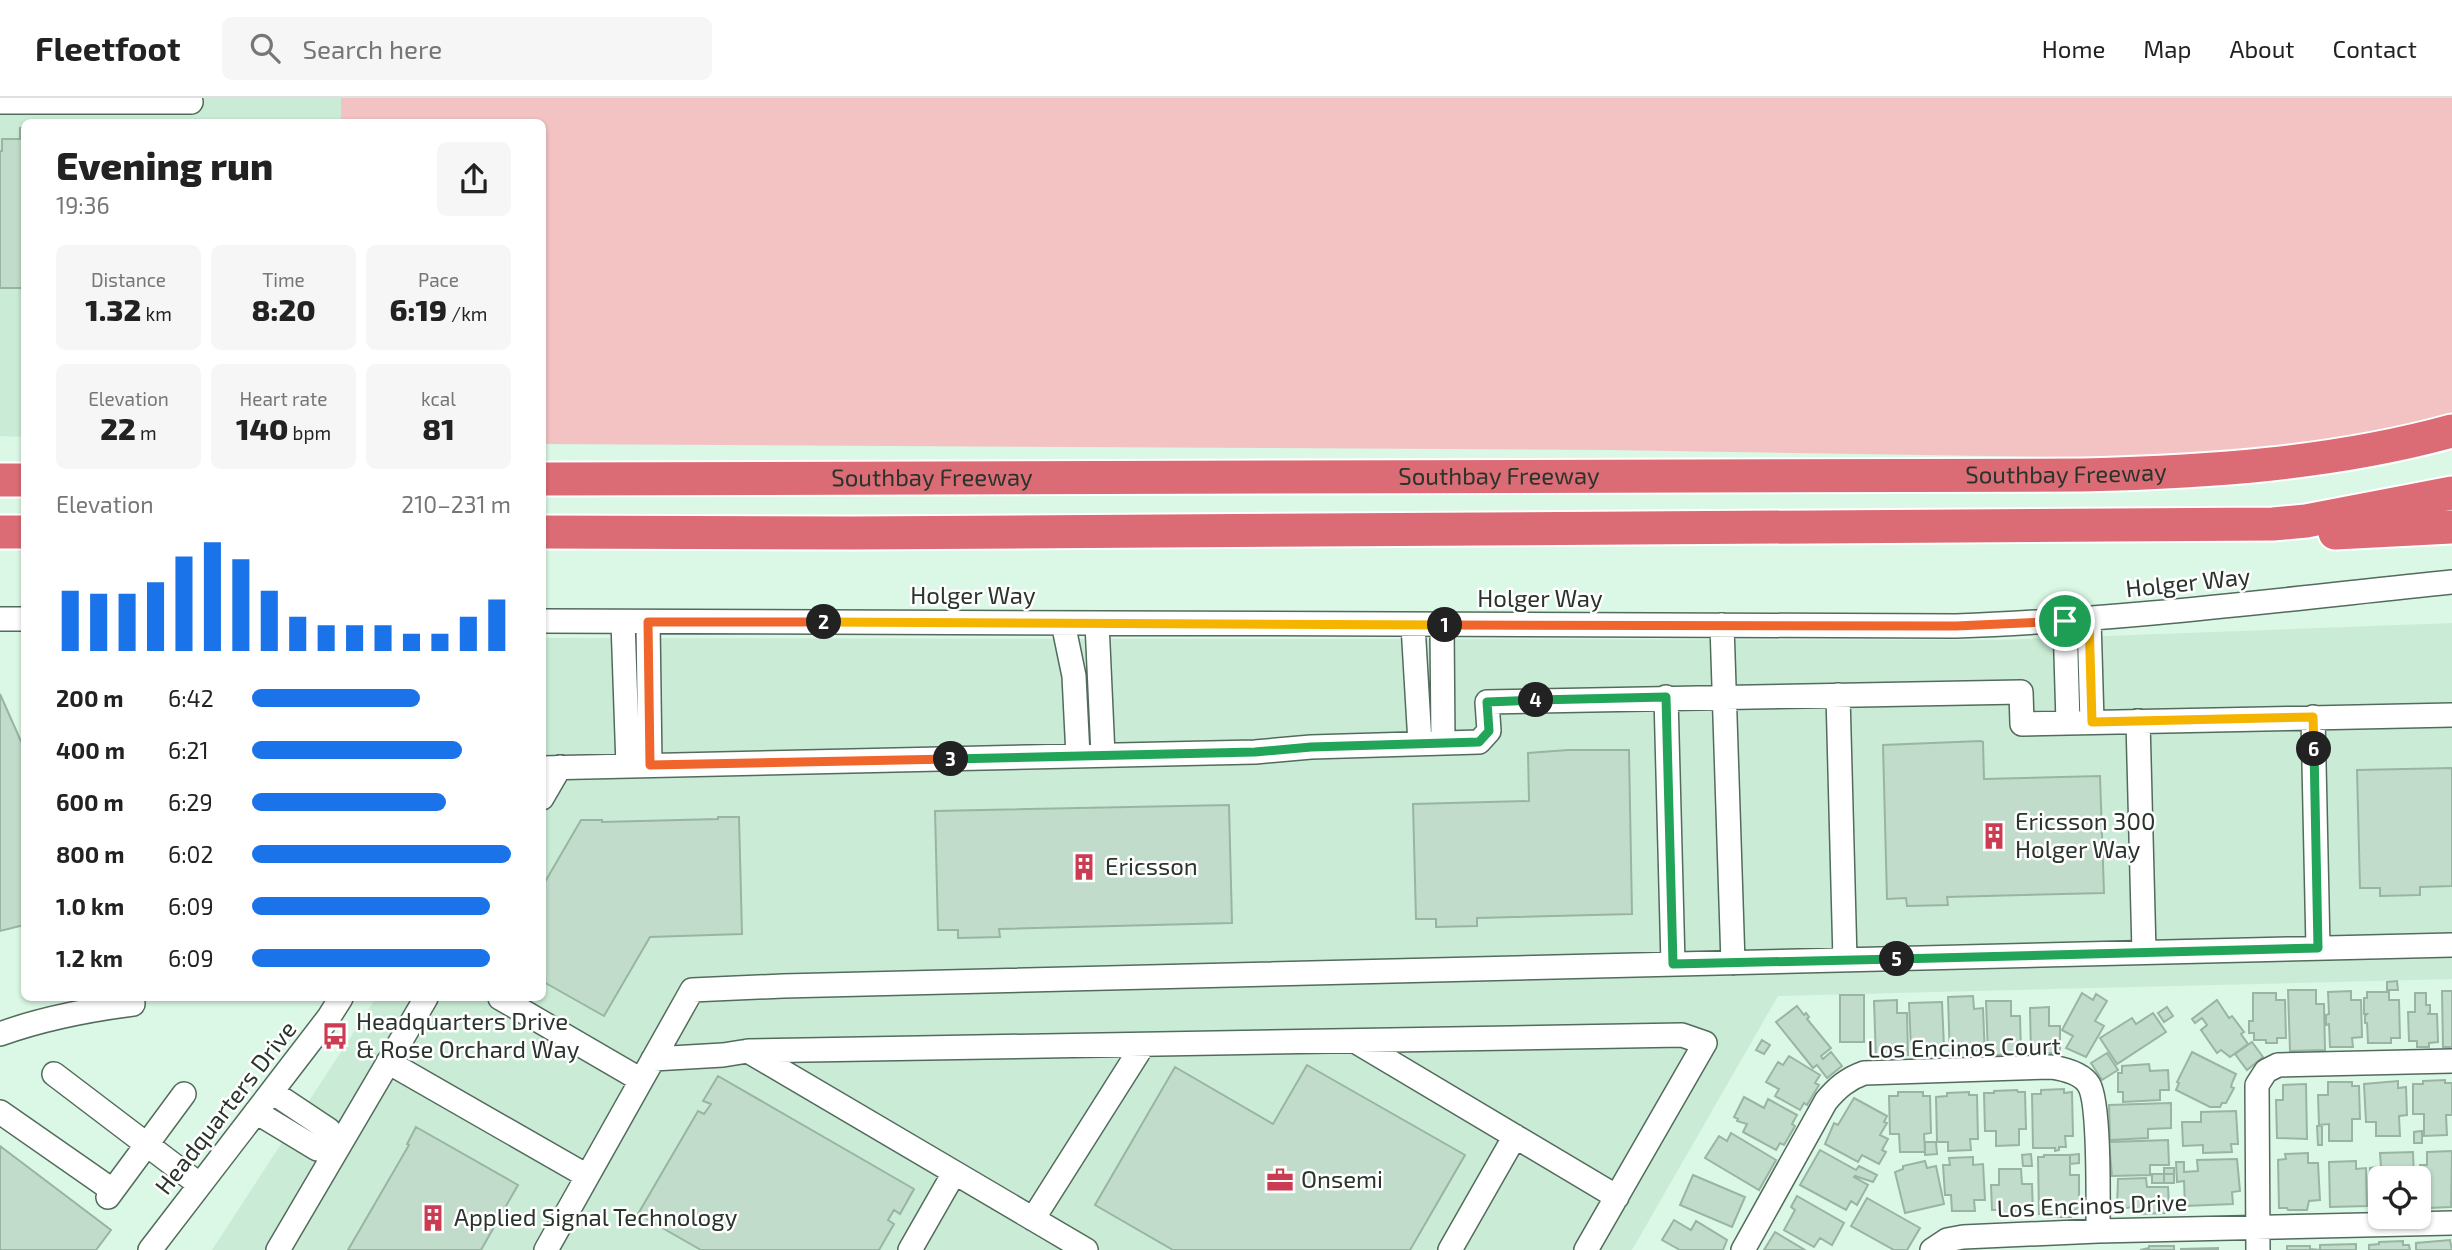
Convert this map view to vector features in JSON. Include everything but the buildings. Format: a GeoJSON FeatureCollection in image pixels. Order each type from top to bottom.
{"type":"FeatureCollection","features":[{"type":"Feature","properties":{"kind":"highway","name":"Southbay Freeway"},"geometry":{"type":"LineString","coordinates":[[546,479],[2083,475],[2188,472],[2302,461],[2428,438],[2452,431]]}},
{"type":"Feature","properties":{"kind":"highway"},"geometry":{"type":"LineString","coordinates":[[1729,475],[1771,490],[1826,492],[2001,492],[2238,487],[2332,473],[2452,447]]}},
{"type":"Feature","properties":{"kind":"highway"},"geometry":{"type":"LineString","coordinates":[[0,480],[21,480]]}},
{"type":"Feature","properties":{"kind":"highway","name":"Southbay Freeway"},"geometry":{"type":"LineString","coordinates":[[546,532],[865,533],[2273,524],[2306,521],[2452,493]]}},
{"type":"Feature","properties":{"kind":"highway"},"geometry":{"type":"LineString","coordinates":[[2273,524],[2335,533],[2452,527]]}},
{"type":"Feature","properties":{"kind":"highway"},"geometry":{"type":"LineString","coordinates":[[0,531],[21,531]]}},
{"type":"Feature","properties":{"kind":"street"},"geometry":{"type":"LineString","coordinates":[[0,102],[191,102]]}},
{"type":"Feature","properties":{"kind":"street","name":"Holger Way"},"geometry":{"type":"LineString","coordinates":[[546,621],[1956,626],[2065,621],[2452,582]]}},
{"type":"Feature","properties":{"kind":"street"},"geometry":{"type":"LineString","coordinates":[[2089,618],[2092,722]]}},
{"type":"Feature","properties":{"kind":"street"},"geometry":{"type":"LineString","coordinates":[[0,619],[21,619]]}},
{"type":"Feature","properties":{"kind":"street"},"geometry":{"type":"LineString","coordinates":[[2065,621],[2067,723]]}},
{"type":"Feature","properties":{"kind":"street"},"geometry":{"type":"LineString","coordinates":[[623,622],[639,765]]}},
{"type":"Feature","properties":{"kind":"street"},"geometry":{"type":"LineString","coordinates":[[639,765],[648,622]]}},
{"type":"Feature","properties":{"kind":"street"},"geometry":{"type":"LineString","coordinates":[[1063,623],[1074,676],[1078,756]]}},
{"type":"Feature","properties":{"kind":"street"},"geometry":{"type":"LineString","coordinates":[[1097,623],[1104,755]]}},
{"type":"Feature","properties":{"kind":"street"},"geometry":{"type":"LineString","coordinates":[[1413,625],[1432,743]]}},
{"type":"Feature","properties":{"kind":"street"},"geometry":{"type":"LineString","coordinates":[[1432,743],[1442,625]]}},
{"type":"Feature","properties":{"kind":"street"},"geometry":{"type":"LineString","coordinates":[[1722,625],[1733,963]]}},
{"type":"Feature","properties":{"kind":"street"},"geometry":{"type":"LineString","coordinates":[[551,767],[1255,752],[1311,747],[1479,742],[1489,731],[1487,702],[1666,697],[2021,692],[2022,724],[2452,715]]}},
{"type":"Feature","properties":{"kind":"street"},"geometry":{"type":"LineString","coordinates":[[1838,695],[1845,960]]}},
{"type":"Feature","properties":{"kind":"street"},"geometry":{"type":"LineString","coordinates":[[1666,697],[1673,964]]}},
{"type":"Feature","properties":{"kind":"street"},"geometry":{"type":"LineString","coordinates":[[2313,717],[2318,948]]}},
{"type":"Feature","properties":{"kind":"street"},"geometry":{"type":"LineString","coordinates":[[2138,721],[2144,952]]}},
{"type":"Feature","properties":{"kind":"street"},"geometry":{"type":"LineString","coordinates":[[546,1250],[692,990],[2452,945]]}},
{"type":"Feature","properties":{"kind":"street"},"geometry":{"type":"LineString","coordinates":[[0,1034],[30,1023],[133,1004],[132,1001]]}},
{"type":"Feature","properties":{"kind":"street","name":"Headquarters Drive"},"geometry":{"type":"LineString","coordinates":[[159,1245],[339,1001]]}},
{"type":"Feature","properties":{"kind":"street"},"geometry":{"type":"LineString","coordinates":[[278,1250],[333,1145],[424,1001]]}},
{"type":"Feature","properties":{"kind":"street"},"geometry":{"type":"LineString","coordinates":[[505,1001],[641,1080]]}},
{"type":"Feature","properties":{"kind":"street"},"geometry":{"type":"LineString","coordinates":[[653,1059],[748,1051],[1682,1035],[1705,1043],[1586,1250]]}},
{"type":"Feature","properties":{"kind":"street"},"geometry":{"type":"LineString","coordinates":[[1354,1041],[1617,1197]]}},
{"type":"Feature","properties":{"kind":"street"},"geometry":{"type":"LineString","coordinates":[[1033,1219],[1143,1045]]}},
{"type":"Feature","properties":{"kind":"street"},"geometry":{"type":"LineString","coordinates":[[748,1051],[1086,1250]]}},
{"type":"Feature","properties":{"kind":"street"},"geometry":{"type":"LineString","coordinates":[[2258,1239],[2257,1085],[2266,1070],[2278,1065],[2452,1061]]}},
{"type":"Feature","properties":{"kind":"street"},"geometry":{"type":"LineString","coordinates":[[388,1062],[587,1176]]}},
{"type":"Feature","properties":{"kind":"street","name":"Los Encinos Court"},"geometry":{"type":"LineString","coordinates":[[1742,1250],[1826,1101],[1839,1086],[1864,1073],[2051,1068],[2064,1069],[2078,1075],[2089,1085],[2095,1106],[2098,1231]]}},
{"type":"Feature","properties":{"kind":"street"},"geometry":{"type":"LineString","coordinates":[[54,1074],[201,1185]]}},
{"type":"Feature","properties":{"kind":"street"},"geometry":{"type":"LineString","coordinates":[[272,1092],[328,1130],[333,1145]]}},
{"type":"Feature","properties":{"kind":"street"},"geometry":{"type":"LineString","coordinates":[[0,1112],[110,1194],[184,1094]]}},
{"type":"Feature","properties":{"kind":"street"},"geometry":{"type":"LineString","coordinates":[[256,1112],[317,1149],[333,1145]]}},
{"type":"Feature","properties":{"kind":"street"},"geometry":{"type":"LineString","coordinates":[[1450,1250],[1515,1136]]}},
{"type":"Feature","properties":{"kind":"street"},"geometry":{"type":"LineString","coordinates":[[910,1250],[954,1172]]}},
{"type":"Feature","properties":{"kind":"street","name":"Los Encinos Drive"},"geometry":{"type":"LineString","coordinates":[[1932,1250],[1947,1240],[1963,1237],[2098,1231],[2258,1239],[2452,1223]]}},
{"type":"Feature","properties":{"kind":"shaded area"},"geometry":{"type":"Polygon","coordinates":[[[0,98],[341,98],[341,119],[21,119],[21,437],[0,436],[0,98]]]}},
{"type":"Feature","properties":{"kind":"shaded area"},"geometry":{"type":"Polygon","coordinates":[[[341,98],[2452,98],[2452,419],[2302,461],[1610,450],[546,444],[546,119],[341,119],[341,98]]]}},
{"type":"Feature","properties":{"kind":"shaded area"},"geometry":{"type":"Polygon","coordinates":[[[2452,623],[2452,979],[1778,996],[1632,1250],[212,1250],[374,1001],[546,1001],[546,638],[2000,640],[2452,623]]]}},
{"type":"Feature","properties":{"kind":"place","name":"Ericsson 300 Holger Way"},"geometry":{"type":"Point","coordinates":[1994,836]}},
{"type":"Feature","properties":{"kind":"place","name":"Ericsson"},"geometry":{"type":"Point","coordinates":[1084,867]}},
{"type":"Feature","properties":{"kind":"place","name":"Headquarters Drive & Rose Orchard Way"},"geometry":{"type":"Point","coordinates":[335,1036]}},
{"type":"Feature","properties":{"kind":"place","name":"Onsemi"},"geometry":{"type":"Point","coordinates":[1280,1180]}},
{"type":"Feature","properties":{"kind":"place","name":"Applied Signal Technology"},"geometry":{"type":"Point","coordinates":[433,1218]}},
{"type":"Feature","properties":{"kind":"route"},"geometry":{"type":"LineString","coordinates":[[2089,618],[2092,722],[2313,717],[2318,948],[1673,964],[1666,697],[1487,702],[1489,731],[1479,742],[1311,747],[1255,752],[650,765],[648,622],[1956,626],[2065,621],[2089,618]]}}]}
